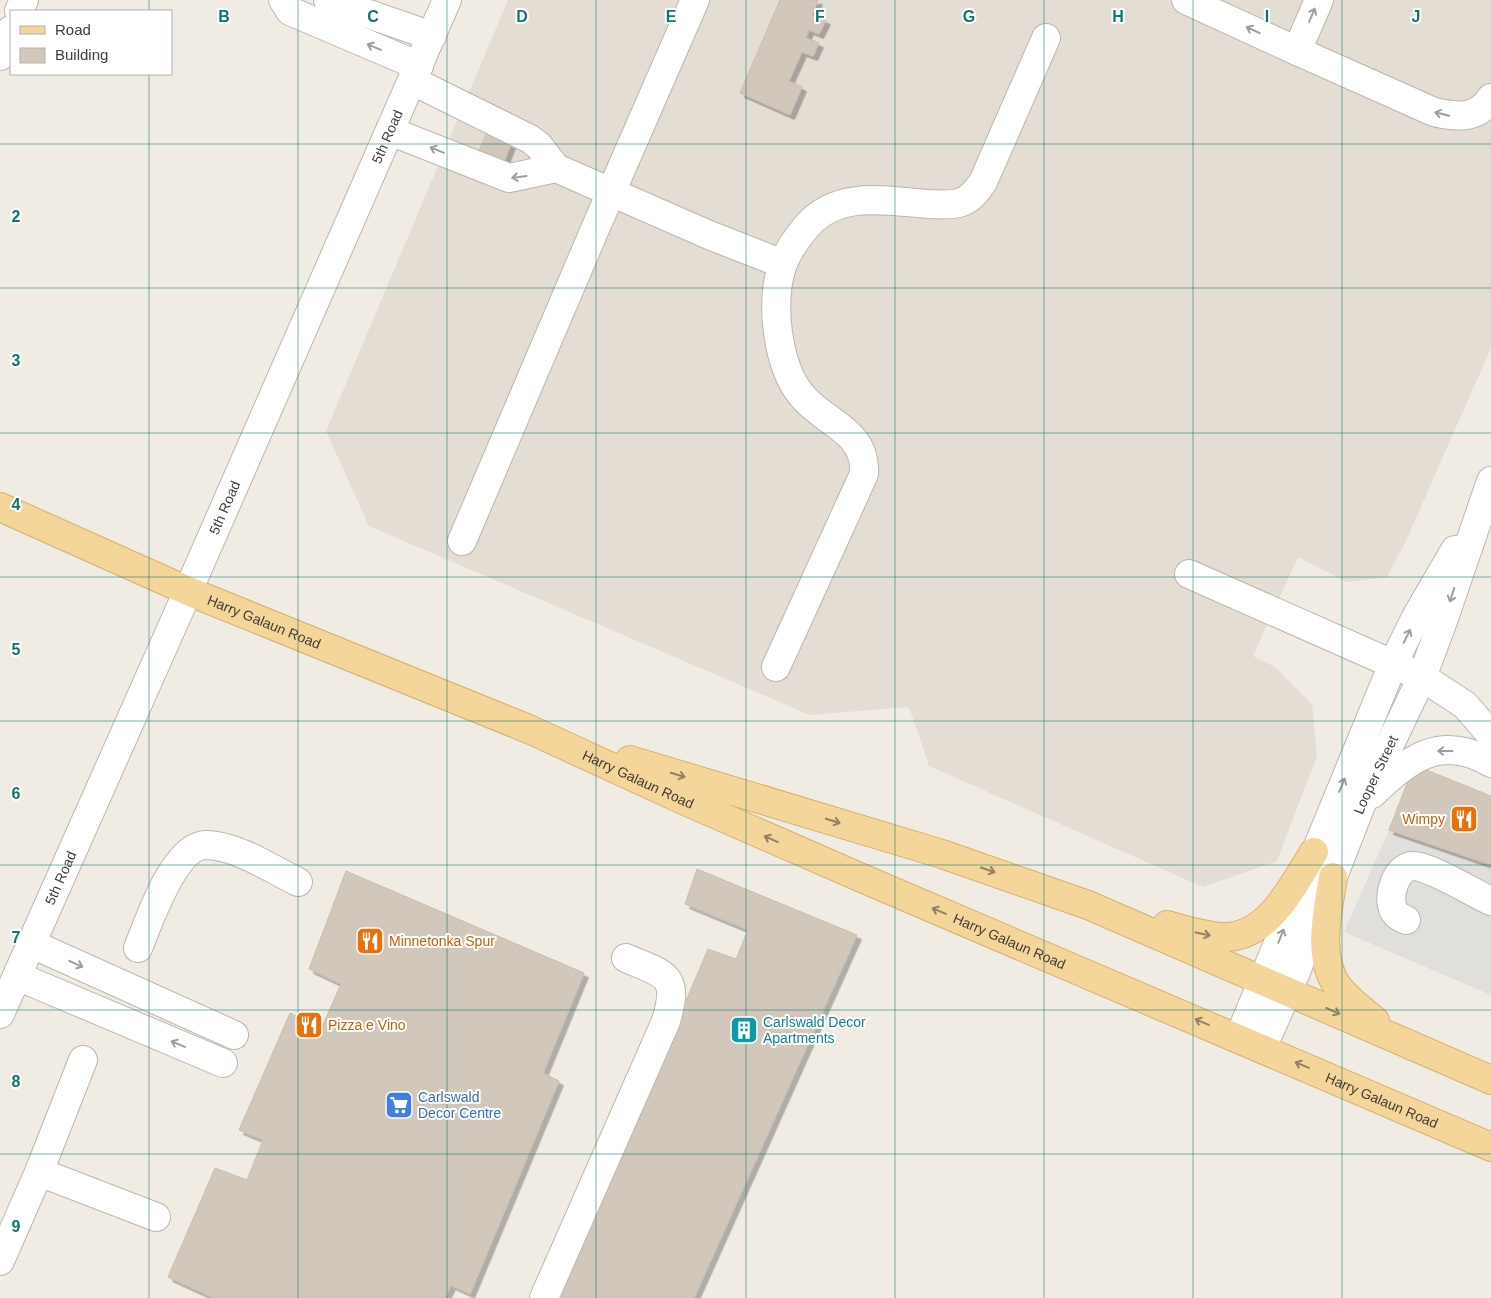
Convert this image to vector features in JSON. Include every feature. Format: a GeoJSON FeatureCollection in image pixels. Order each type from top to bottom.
{"type":"FeatureCollection","features":[{"type":"Feature","properties":{"kind":"main road","name":"Harry Galaun Road"},"geometry":{"type":"LineString","coordinates":[[0,507],[188,591],[531,730],[846,872],[1251,1043],[1491,1147]]}},
{"type":"Feature","properties":{"kind":"main road","name":"Harry Galaun Road"},"geometry":{"type":"LineString","coordinates":[[531,730],[942,854],[1088,905],[1491,1080]]}},
{"type":"Feature","properties":{"kind":"main road"},"geometry":{"type":"LineString","coordinates":[[1088,905],[1206,935],[1225,937],[1241,934],[1254,929],[1266,920],[1280,904],[1314,852]]}},
{"type":"Feature","properties":{"kind":"main road"},"geometry":{"type":"LineString","coordinates":[[1333,877],[1326,944],[1327,960],[1334,981],[1350,999],[1376,1022],[1414,1047]]}},
{"type":"Feature","properties":{"kind":"street"},"geometry":{"type":"LineString","coordinates":[[283,0],[290,11],[416,74],[530,139],[539,146],[556,168],[709,235],[783,264]]}},
{"type":"Feature","properties":{"kind":"street"},"geometry":{"type":"LineString","coordinates":[[328,0],[432,36]]}},
{"type":"Feature","properties":{"kind":"street","name":"5th Road"},"geometry":{"type":"LineString","coordinates":[[0,1014],[447,0]]}},
{"type":"Feature","properties":{"kind":"street"},"geometry":{"type":"LineString","coordinates":[[462,542],[611,191],[696,0]]}},
{"type":"Feature","properties":{"kind":"street"},"geometry":{"type":"LineString","coordinates":[[1186,0],[1434,112],[1456,117],[1472,115],[1487,104],[1491,98]]}},
{"type":"Feature","properties":{"kind":"street"},"geometry":{"type":"LineString","coordinates":[[1297,51],[1319,0]]}},
{"type":"Feature","properties":{"kind":"street"},"geometry":{"type":"LineString","coordinates":[[0,56],[10,32]]}},
{"type":"Feature","properties":{"kind":"street"},"geometry":{"type":"LineString","coordinates":[[776,667],[864,474],[864,462],[856,442],[844,429],[822,414],[803,397],[790,376],[776,316],[776,290],[783,264],[795,240],[812,220],[847,201],[870,199],[950,205],[973,196],[983,182],[1046,38]]}},
{"type":"Feature","properties":{"kind":"street"},"geometry":{"type":"LineString","coordinates":[[390,131],[509,178],[556,168]]}},
{"type":"Feature","properties":{"kind":"street","name":"Looper Street"},"geometry":{"type":"LineString","coordinates":[[1276,987],[1314,852],[1393,664],[1416,617],[1487,490]]}},
{"type":"Feature","properties":{"kind":"street","name":"Looper Street"},"geometry":{"type":"LineString","coordinates":[[1251,1043],[1276,987],[1333,877],[1361,805],[1422,677],[1487,490]]}},
{"type":"Feature","properties":{"kind":"street"},"geometry":{"type":"LineString","coordinates":[[1189,574],[1422,677],[1465,705],[1491,735]]}},
{"type":"Feature","properties":{"kind":"street"},"geometry":{"type":"LineString","coordinates":[[1361,805],[1390,778],[1418,756],[1438,750],[1459,751],[1473,754],[1491,763]]}},
{"type":"Feature","properties":{"kind":"street"},"geometry":{"type":"LineString","coordinates":[[138,948],[161,892],[185,854],[205,845],[228,849],[298,882]]}},
{"type":"Feature","properties":{"kind":"street"},"geometry":{"type":"LineString","coordinates":[[1406,920],[1394,912],[1391,905],[1392,892],[1397,876],[1406,868],[1412,866],[1425,868],[1491,901]]}},
{"type":"Feature","properties":{"kind":"street"},"geometry":{"type":"LineString","coordinates":[[32,944],[234,1035]]}},
{"type":"Feature","properties":{"kind":"street"},"geometry":{"type":"LineString","coordinates":[[544,1298],[666,1021],[672,1002],[670,981],[663,974],[626,958]]}},
{"type":"Feature","properties":{"kind":"street"},"geometry":{"type":"LineString","coordinates":[[16,976],[223,1063]]}},
{"type":"Feature","properties":{"kind":"street"},"geometry":{"type":"LineString","coordinates":[[0,1261],[39,1172],[82,1060]]}},
{"type":"Feature","properties":{"kind":"street"},"geometry":{"type":"LineString","coordinates":[[39,1172],[156,1217]]}},
{"type":"Feature","properties":{"kind":"shaded area"},"geometry":{"type":"Polygon","coordinates":[[[508,0],[1491,0],[1491,348],[1405,543],[1387,577],[1347,582],[1298,557],[1253,656],[1275,667],[1312,704],[1317,756],[1277,861],[1203,887],[929,766],[909,707],[810,715],[369,526],[326,431],[508,0]]]}},
{"type":"Feature","properties":{"kind":"shaded area"},"geometry":{"type":"Polygon","coordinates":[[[1389,830],[1491,865],[1491,995],[1344,932],[1389,830]]]}},
{"type":"Feature","properties":{"kind":"building"},"geometry":{"type":"Polygon","coordinates":[[[780,0],[818,0],[812,15],[826,20],[819,34],[809,30],[806,38],[819,43],[813,56],[802,52],[789,81],[802,87],[790,115],[740,93],[780,0]]]}},
{"type":"Feature","properties":{"kind":"building"},"geometry":{"type":"Polygon","coordinates":[[[486,134],[511,144],[501,170],[475,161],[486,134]]]}},
{"type":"Feature","properties":{"kind":"building"},"geometry":{"type":"Polygon","coordinates":[[[1414,765],[1491,796],[1491,865],[1389,830],[1414,765]]]}},
{"type":"Feature","properties":{"kind":"building","name":"Carlswald Decor Apartments"},"geometry":{"type":"Polygon","coordinates":[[[697,869],[857,935],[694,1298],[560,1298],[708,949],[736,959],[748,930],[685,904],[697,869]]]}},
{"type":"Feature","properties":{"kind":"building","name":"Carlswald Decor Centre"},"geometry":{"type":"Polygon","coordinates":[[[346,871],[584,973],[543,1073],[559,1081],[470,1294],[451,1285],[445,1298],[214,1298],[168,1277],[215,1168],[247,1180],[263,1140],[239,1130],[290,1013],[321,1029],[341,984],[309,969],[346,871]]]}},
{"type":"Feature","properties":{"kind":"place","name":"Wimpy"},"geometry":{"type":"Point","coordinates":[1464,819]}},
{"type":"Feature","properties":{"kind":"place","name":"Minnetonka Spur"},"geometry":{"type":"Point","coordinates":[370,941]}},
{"type":"Feature","properties":{"kind":"place","name":"Pizza e Vino"},"geometry":{"type":"Point","coordinates":[309,1025]}},
{"type":"Feature","properties":{"kind":"place","name":"Carlswald Decor Apartments"},"geometry":{"type":"Point","coordinates":[744,1030]}},
{"type":"Feature","properties":{"kind":"place","name":"Carlswald Decor Centre"},"geometry":{"type":"Point","coordinates":[399,1105]}}]}
